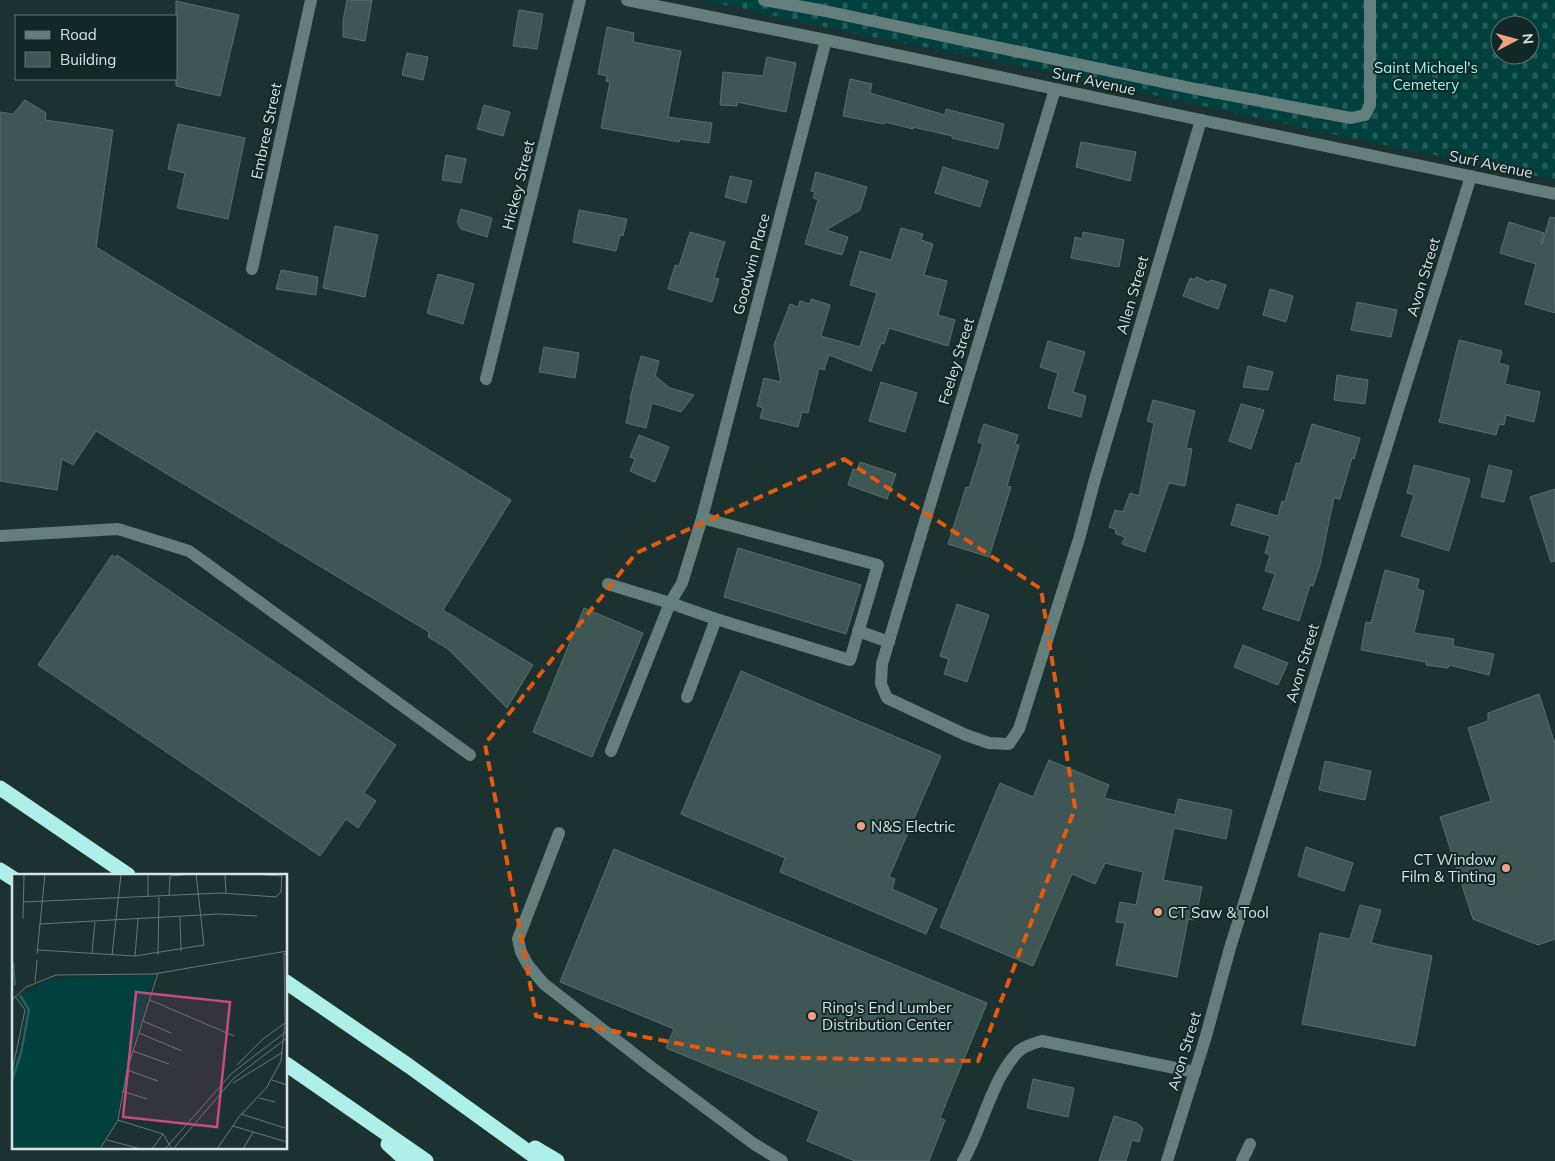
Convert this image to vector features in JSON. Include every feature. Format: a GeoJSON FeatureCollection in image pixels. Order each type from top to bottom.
{"type":"FeatureCollection","features":[{"type":"Feature","properties":{"kind":"highway"},"geometry":{"type":"LineString","coordinates":[[0,788],[127,874]]}},
{"type":"Feature","properties":{"kind":"highway"},"geometry":{"type":"LineString","coordinates":[[0,870],[12,878]]}},
{"type":"Feature","properties":{"kind":"highway"},"geometry":{"type":"LineString","coordinates":[[288,983],[480,1116],[541,1161]]}},
{"type":"Feature","properties":{"kind":"highway"},"geometry":{"type":"LineString","coordinates":[[288,1065],[426,1161]]}},
{"type":"Feature","properties":{"kind":"highway"},"geometry":{"type":"LineString","coordinates":[[347,1106],[406,1161]]}},
{"type":"Feature","properties":{"kind":"highway"},"geometry":{"type":"LineString","coordinates":[[480,1116],[557,1161]]}},
{"type":"Feature","properties":{"kind":"street","name":"Embree Street"},"geometry":{"type":"LineString","coordinates":[[252,269],[311,0]]}},
{"type":"Feature","properties":{"kind":"street","name":"Hickey Street"},"geometry":{"type":"LineString","coordinates":[[486,379],[580,0]]}},
{"type":"Feature","properties":{"kind":"street","name":"Surf Avenue"},"geometry":{"type":"LineString","coordinates":[[627,0],[826,40],[1055,90],[1555,194]]}},
{"type":"Feature","properties":{"kind":"street"},"geometry":{"type":"LineString","coordinates":[[764,0],[802,4],[1191,88],[1351,118],[1365,116],[1370,105],[1370,0]]}},
{"type":"Feature","properties":{"kind":"street","name":"Goodwin Place"},"geometry":{"type":"LineString","coordinates":[[611,751],[670,603],[682,582],[702,518],[826,40]]}},
{"type":"Feature","properties":{"kind":"street","name":"Feeley Street"},"geometry":{"type":"LineString","coordinates":[[1055,90],[882,664],[881,684],[887,698],[966,735],[989,743],[1009,744],[1019,729],[1079,538],[1095,479]]}},
{"type":"Feature","properties":{"kind":"street","name":"Allen Street"},"geometry":{"type":"LineString","coordinates":[[1095,479],[1201,120]]}},
{"type":"Feature","properties":{"kind":"street","name":"Avon Street"},"geometry":{"type":"LineString","coordinates":[[1167,1161],[1195,1072],[1230,948],[1471,176]]}},
{"type":"Feature","properties":{"kind":"street"},"geometry":{"type":"LineString","coordinates":[[608,584],[850,660],[878,565],[702,518]]}},
{"type":"Feature","properties":{"kind":"street"},"geometry":{"type":"LineString","coordinates":[[0,536],[118,529],[189,551],[470,755]]}},
{"type":"Feature","properties":{"kind":"street"},"geometry":{"type":"LineString","coordinates":[[687,697],[716,619]]}},
{"type":"Feature","properties":{"kind":"street"},"geometry":{"type":"LineString","coordinates":[[858,631],[889,642]]}},
{"type":"Feature","properties":{"kind":"street"},"geometry":{"type":"LineString","coordinates":[[559,833],[518,938],[521,952],[528,965],[544,984],[643,1061],[754,1144],[782,1161]]}},
{"type":"Feature","properties":{"kind":"street"},"geometry":{"type":"LineString","coordinates":[[963,1161],[971,1148],[1001,1074],[1018,1051],[1032,1044],[1042,1041],[1195,1072]]}},
{"type":"Feature","properties":{"kind":"street"},"geometry":{"type":"LineString","coordinates":[[1242,1161],[1250,1144]]}},
{"type":"Feature","properties":{"kind":"highlighted area"},"geometry":{"type":"Polygon","coordinates":[[[844,459],[1041,589],[1075,808],[978,1061],[748,1057],[536,1016],[485,744],[636,553],[844,459]]]}},
{"type":"Feature","properties":{"kind":"green space","name":"Saint Michael's Cemetery"},"geometry":{"type":"Polygon","coordinates":[[[702,0],[1555,0],[1555,180],[1327,133],[1002,62],[862,35],[702,0]]]}},
{"type":"Feature","properties":{"kind":"building"},"geometry":{"type":"Polygon","coordinates":[[[347,0],[372,0],[365,41],[343,37],[343,21],[347,0]]]}},
{"type":"Feature","properties":{"kind":"building"},"geometry":{"type":"Polygon","coordinates":[[[176,1],[239,15],[220,96],[176,86],[176,80],[178,80],[178,15],[176,15],[176,1]]]}},
{"type":"Feature","properties":{"kind":"building"},"geometry":{"type":"Polygon","coordinates":[[[519,10],[543,14],[537,49],[513,46],[519,10]]]}},
{"type":"Feature","properties":{"kind":"building"},"geometry":{"type":"Polygon","coordinates":[[[607,27],[634,33],[633,42],[681,51],[668,117],[712,123],[709,143],[680,139],[679,142],[601,128],[610,82],[606,81],[607,76],[598,74],[607,27]]]}},
{"type":"Feature","properties":{"kind":"building"},"geometry":{"type":"Polygon","coordinates":[[[407,53],[428,57],[423,80],[402,75],[407,53]]]}},
{"type":"Feature","properties":{"kind":"building"},"geometry":{"type":"Polygon","coordinates":[[[767,57],[796,63],[786,112],[737,102],[737,106],[720,105],[723,72],[763,76],[767,57]]]}},
{"type":"Feature","properties":{"kind":"building"},"geometry":{"type":"Polygon","coordinates":[[[850,79],[872,84],[870,93],[945,115],[946,109],[1004,124],[998,149],[913,127],[913,129],[885,122],[884,124],[843,116],[850,79]]]}},
{"type":"Feature","properties":{"kind":"building"},"geometry":{"type":"Polygon","coordinates":[[[25,100],[46,113],[45,120],[113,130],[96,247],[511,500],[443,610],[533,665],[507,708],[448,649],[428,637],[429,632],[96,431],[73,465],[62,459],[57,490],[0,481],[0,112],[13,114],[25,100]]]}},
{"type":"Feature","properties":{"kind":"building"},"geometry":{"type":"Polygon","coordinates":[[[484,105],[510,112],[503,136],[477,129],[484,105]]]}},
{"type":"Feature","properties":{"kind":"building"},"geometry":{"type":"Polygon","coordinates":[[[178,124],[245,138],[228,219],[177,208],[185,173],[168,169],[178,124]]]}},
{"type":"Feature","properties":{"kind":"building"},"geometry":{"type":"Polygon","coordinates":[[[1081,142],[1136,152],[1130,181],[1076,167],[1081,142]]]}},
{"type":"Feature","properties":{"kind":"building"},"geometry":{"type":"Polygon","coordinates":[[[446,155],[466,159],[461,183],[442,180],[446,155]]]}},
{"type":"Feature","properties":{"kind":"building"},"geometry":{"type":"Polygon","coordinates":[[[943,167],[988,181],[980,207],[935,193],[943,167]]]}},
{"type":"Feature","properties":{"kind":"building"},"geometry":{"type":"Polygon","coordinates":[[[816,172],[867,187],[860,210],[826,230],[848,237],[842,255],[805,244],[818,200],[813,198],[815,192],[811,191],[816,172]]]}},
{"type":"Feature","properties":{"kind":"building"},"geometry":{"type":"Polygon","coordinates":[[[730,176],[752,181],[746,203],[725,197],[730,176]]]}},
{"type":"Feature","properties":{"kind":"building"},"geometry":{"type":"Polygon","coordinates":[[[461,209],[492,218],[487,237],[461,229],[457,222],[461,209]]]}},
{"type":"Feature","properties":{"kind":"building"},"geometry":{"type":"Polygon","coordinates":[[[579,210],[627,219],[623,236],[620,235],[616,251],[573,242],[579,210]]]}},
{"type":"Feature","properties":{"kind":"building"},"geometry":{"type":"Polygon","coordinates":[[[1550,217],[1555,218],[1555,313],[1525,304],[1536,264],[1500,253],[1509,222],[1544,233],[1542,244],[1550,217]]]}},
{"type":"Feature","properties":{"kind":"building"},"geometry":{"type":"Polygon","coordinates":[[[335,226],[378,235],[365,297],[323,288],[335,226]]]}},
{"type":"Feature","properties":{"kind":"building"},"geometry":{"type":"Polygon","coordinates":[[[901,228],[923,234],[921,240],[933,244],[924,275],[947,281],[938,315],[955,320],[948,346],[889,328],[884,344],[881,343],[871,371],[829,355],[824,370],[819,368],[808,413],[802,412],[798,427],[760,418],[763,408],[757,406],[764,378],[781,382],[774,345],[790,304],[798,307],[800,301],[810,304],[811,299],[830,305],[821,336],[860,347],[877,293],[850,285],[860,251],[891,260],[901,228]]]}},
{"type":"Feature","properties":{"kind":"building"},"geometry":{"type":"Polygon","coordinates":[[[690,232],[725,242],[714,278],[719,279],[712,302],[668,289],[675,265],[679,266],[690,232]]]}},
{"type":"Feature","properties":{"kind":"building"},"geometry":{"type":"Polygon","coordinates":[[[1083,232],[1124,240],[1119,267],[1071,258],[1075,237],[1082,239],[1083,232]]]}},
{"type":"Feature","properties":{"kind":"building"},"geometry":{"type":"Polygon","coordinates":[[[281,270],[318,277],[316,295],[276,289],[281,270]]]}},
{"type":"Feature","properties":{"kind":"building"},"geometry":{"type":"Polygon","coordinates":[[[438,274],[474,284],[463,324],[427,313],[438,274]]]}},
{"type":"Feature","properties":{"kind":"building"},"geometry":{"type":"Polygon","coordinates":[[[1196,277],[1208,282],[1211,280],[1226,285],[1218,309],[1183,296],[1190,278],[1195,280],[1196,277]]]}},
{"type":"Feature","properties":{"kind":"building"},"geometry":{"type":"Polygon","coordinates":[[[1270,289],[1293,296],[1286,322],[1263,315],[1270,289]]]}},
{"type":"Feature","properties":{"kind":"building"},"geometry":{"type":"Polygon","coordinates":[[[1357,302],[1397,310],[1391,337],[1351,330],[1357,302]]]}},
{"type":"Feature","properties":{"kind":"building"},"geometry":{"type":"Polygon","coordinates":[[[1459,340],[1502,351],[1499,363],[1509,366],[1505,384],[1540,392],[1534,422],[1506,415],[1504,425],[1499,424],[1496,435],[1439,422],[1459,340]]]}},
{"type":"Feature","properties":{"kind":"building"},"geometry":{"type":"Polygon","coordinates":[[[1048,341],[1085,352],[1073,392],[1086,396],[1081,417],[1048,408],[1058,373],[1040,367],[1048,341]]]}},
{"type":"Feature","properties":{"kind":"building"},"geometry":{"type":"Polygon","coordinates":[[[544,347],[579,353],[575,378],[539,372],[544,347]]]}},
{"type":"Feature","properties":{"kind":"building"},"geometry":{"type":"Polygon","coordinates":[[[641,356],[659,361],[655,376],[670,388],[694,395],[681,412],[652,403],[646,428],[626,423],[641,356]]]}},
{"type":"Feature","properties":{"kind":"building"},"geometry":{"type":"Polygon","coordinates":[[[1248,366],[1273,372],[1268,390],[1243,387],[1248,366]]]}},
{"type":"Feature","properties":{"kind":"building"},"geometry":{"type":"Polygon","coordinates":[[[1337,375],[1368,380],[1365,404],[1334,400],[1337,375]]]}},
{"type":"Feature","properties":{"kind":"building"},"geometry":{"type":"Polygon","coordinates":[[[881,382],[917,393],[905,432],[869,421],[881,382]]]}},
{"type":"Feature","properties":{"kind":"building"},"geometry":{"type":"Polygon","coordinates":[[[1153,400],[1195,411],[1186,448],[1192,449],[1185,486],[1169,483],[1145,552],[1122,544],[1125,537],[1116,534],[1115,529],[1109,527],[1115,510],[1123,512],[1130,493],[1139,496],[1154,423],[1147,421],[1153,400]]]}},
{"type":"Feature","properties":{"kind":"building"},"geometry":{"type":"Polygon","coordinates":[[[1241,404],[1264,410],[1251,449],[1229,441],[1241,404]]]}},
{"type":"Feature","properties":{"kind":"building"},"geometry":{"type":"Polygon","coordinates":[[[984,424],[1018,435],[1015,444],[1019,445],[1007,486],[1011,487],[989,557],[948,544],[966,487],[969,488],[983,444],[978,442],[984,424]]]}},
{"type":"Feature","properties":{"kind":"building"},"geometry":{"type":"Polygon","coordinates":[[[1312,424],[1360,438],[1340,499],[1334,498],[1320,565],[1313,586],[1310,585],[1299,621],[1263,609],[1275,574],[1265,571],[1270,555],[1265,553],[1270,536],[1231,525],[1237,504],[1278,516],[1282,501],[1285,502],[1296,463],[1300,464],[1312,424]]]}},
{"type":"Feature","properties":{"kind":"building"},"geometry":{"type":"Polygon","coordinates":[[[639,435],[669,447],[655,482],[630,471],[635,459],[630,457],[639,435]]]}},
{"type":"Feature","properties":{"kind":"building"},"geometry":{"type":"Polygon","coordinates":[[[860,462],[896,474],[887,499],[848,485],[853,469],[857,470],[860,462]]]}},
{"type":"Feature","properties":{"kind":"building"},"geometry":{"type":"Polygon","coordinates":[[[1414,465],[1470,479],[1449,551],[1401,536],[1414,495],[1407,493],[1414,465]]]}},
{"type":"Feature","properties":{"kind":"building"},"geometry":{"type":"Polygon","coordinates":[[[1489,465],[1512,471],[1504,502],[1481,497],[1489,465]]]}},
{"type":"Feature","properties":{"kind":"building"},"geometry":{"type":"Polygon","coordinates":[[[1555,489],[1555,561],[1551,562],[1530,497],[1555,489]]]}},
{"type":"Feature","properties":{"kind":"building"},"geometry":{"type":"Polygon","coordinates":[[[738,548],[861,585],[846,634],[724,597],[738,548]]]}},
{"type":"Feature","properties":{"kind":"building"},"geometry":{"type":"Polygon","coordinates":[[[112,555],[116,558],[117,555],[396,745],[364,793],[376,801],[358,828],[346,819],[320,856],[38,665],[112,555]]]}},
{"type":"Feature","properties":{"kind":"building"},"geometry":{"type":"Polygon","coordinates":[[[1385,570],[1419,579],[1417,589],[1424,591],[1414,633],[1454,639],[1453,646],[1494,654],[1489,675],[1449,665],[1448,668],[1426,665],[1426,662],[1361,650],[1366,622],[1371,623],[1385,570]]]}},
{"type":"Feature","properties":{"kind":"building"},"geometry":{"type":"Polygon","coordinates":[[[957,604],[989,615],[967,682],[944,674],[949,659],[940,656],[957,604]]]}},
{"type":"Feature","properties":{"kind":"building"},"geometry":{"type":"Polygon","coordinates":[[[584,608],[643,633],[592,757],[533,732],[584,608]]]}},
{"type":"Feature","properties":{"kind":"building"},"geometry":{"type":"Polygon","coordinates":[[[1243,645],[1288,663],[1278,685],[1234,667],[1243,645]]]}},
{"type":"Feature","properties":{"kind":"building"},"geometry":{"type":"Polygon","coordinates":[[[741,671],[941,756],[889,877],[895,879],[892,889],[937,909],[926,934],[780,872],[785,858],[681,814],[741,671]]]}},
{"type":"Feature","properties":{"kind":"building","name":"CT Window Film & Tinting"},"geometry":{"type":"Polygon","coordinates":[[[1539,694],[1555,744],[1555,939],[1538,945],[1473,919],[1440,817],[1491,801],[1468,728],[1488,721],[1488,713],[1539,694]]]}},
{"type":"Feature","properties":{"kind":"building"},"geometry":{"type":"Polygon","coordinates":[[[1049,760],[1109,785],[1104,798],[1175,815],[1178,799],[1232,810],[1226,839],[1174,828],[1163,880],[1202,887],[1195,920],[1188,919],[1177,977],[1116,965],[1125,923],[1116,922],[1120,902],[1136,905],[1143,872],[1105,863],[1095,884],[1072,874],[1033,966],[940,927],[1000,783],[1033,797],[1049,760]]]}},
{"type":"Feature","properties":{"kind":"building"},"geometry":{"type":"Polygon","coordinates":[[[1325,761],[1371,771],[1365,800],[1319,790],[1325,761]]]}},
{"type":"Feature","properties":{"kind":"building"},"geometry":{"type":"Polygon","coordinates":[[[1306,847],[1353,863],[1344,891],[1298,876],[1306,847]]]}},
{"type":"Feature","properties":{"kind":"building","name":"Ring's End Lumber Distribution Center"},"geometry":{"type":"Polygon","coordinates":[[[614,849],[987,1003],[940,1118],[945,1120],[929,1161],[855,1161],[807,1141],[819,1111],[666,1048],[674,1029],[560,982],[614,849]]]}},
{"type":"Feature","properties":{"kind":"building"},"geometry":{"type":"Polygon","coordinates":[[[1360,905],[1381,910],[1371,943],[1432,956],[1415,1046],[1302,1024],[1320,933],[1350,939],[1360,905]]]}},
{"type":"Feature","properties":{"kind":"building"},"geometry":{"type":"Polygon","coordinates":[[[1033,1079],[1074,1088],[1068,1117],[1027,1108],[1033,1079]]]}},
{"type":"Feature","properties":{"kind":"building"},"geometry":{"type":"Polygon","coordinates":[[[1114,1116],[1137,1123],[1143,1128],[1139,1142],[1132,1140],[1126,1161],[1099,1161],[1114,1116]]]}},
{"type":"Feature","properties":{"kind":"place","name":"N&S Electric"},"geometry":{"type":"Point","coordinates":[861,826]}},
{"type":"Feature","properties":{"kind":"place","name":"CT Window Film & Tinting"},"geometry":{"type":"Point","coordinates":[1506,868]}},
{"type":"Feature","properties":{"kind":"place","name":"CT Saw & Tool"},"geometry":{"type":"Point","coordinates":[1158,912]}},
{"type":"Feature","properties":{"kind":"place","name":"Ring's End Lumber Distribution Center"},"geometry":{"type":"Point","coordinates":[812,1016]}}]}
